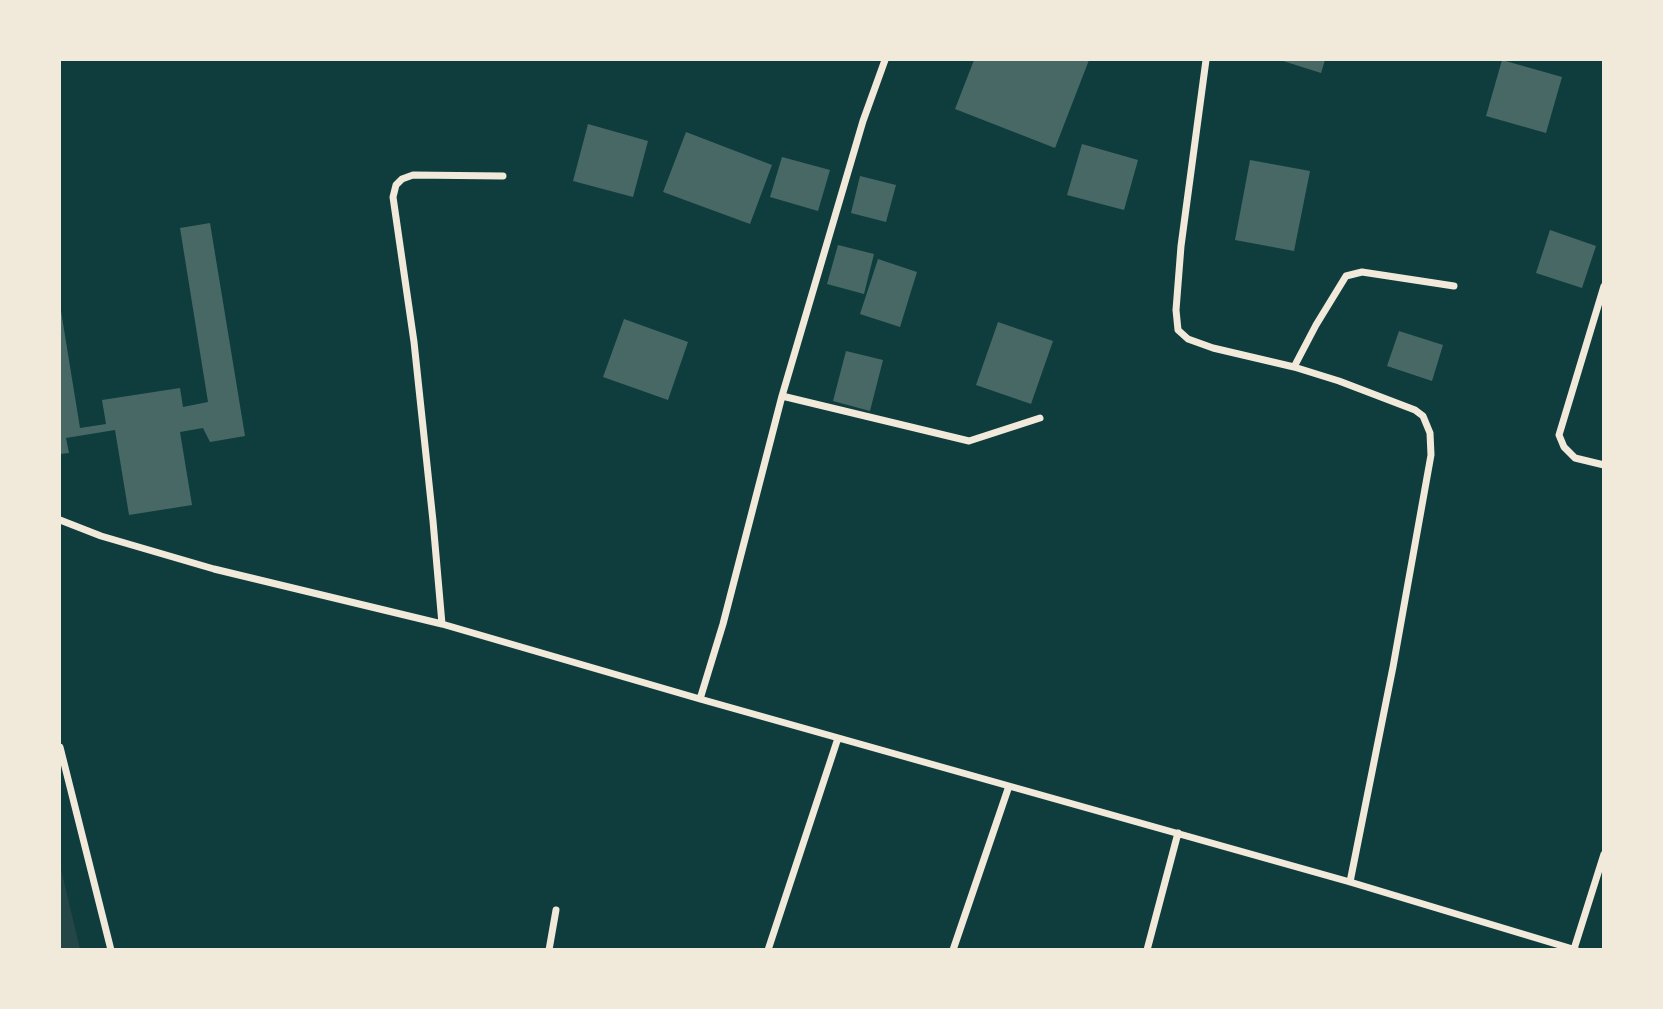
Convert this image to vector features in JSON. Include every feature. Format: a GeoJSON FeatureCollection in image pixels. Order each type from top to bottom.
{"type":"FeatureCollection","features":[{"type":"Feature","properties":{"kind":"street"},"geometry":{"type":"LineString","coordinates":[[699,699],[723,624],[782,396],[863,121],[885,60]]}},
{"type":"Feature","properties":{"kind":"street"},"geometry":{"type":"LineString","coordinates":[[1206,60],[1181,246],[1176,310],[1178,330],[1188,339],[1213,348],[1339,380],[1415,410],[1423,416],[1430,433],[1431,455],[1393,667],[1350,882]]}},
{"type":"Feature","properties":{"kind":"street"},"geometry":{"type":"LineString","coordinates":[[442,624],[414,342],[393,197],[396,185],[402,179],[413,175],[503,176]]}},
{"type":"Feature","properties":{"kind":"street"},"geometry":{"type":"LineString","coordinates":[[1294,367],[1346,276],[1362,272],[1454,286]]}},
{"type":"Feature","properties":{"kind":"street"},"geometry":{"type":"LineString","coordinates":[[1604,286],[1559,435],[1564,447],[1575,458],[1604,464]]}},
{"type":"Feature","properties":{"kind":"street"},"geometry":{"type":"LineString","coordinates":[[782,396],[969,441],[1040,418]]}},
{"type":"Feature","properties":{"kind":"street"},"geometry":{"type":"LineString","coordinates":[[60,520],[101,536],[214,569],[442,624],[1350,882],[1575,949],[1604,854]]}},
{"type":"Feature","properties":{"kind":"street"},"geometry":{"type":"LineString","coordinates":[[768,950],[838,738]]}},
{"type":"Feature","properties":{"kind":"street"},"geometry":{"type":"LineString","coordinates":[[60,747],[111,950]]}},
{"type":"Feature","properties":{"kind":"street"},"geometry":{"type":"LineString","coordinates":[[953,950],[1009,786]]}},
{"type":"Feature","properties":{"kind":"street"},"geometry":{"type":"LineString","coordinates":[[1147,950],[1178,833]]}},
{"type":"Feature","properties":{"kind":"street"},"geometry":{"type":"LineString","coordinates":[[549,950],[556,910]]}},
{"type":"Feature","properties":{"kind":"shaded area"},"geometry":{"type":"Polygon","coordinates":[[[60,865],[80,949],[60,949],[60,865]]]}},
{"type":"Feature","properties":{"kind":"building"},"geometry":{"type":"Polygon","coordinates":[[[974,60],[1089,60],[1055,148],[955,109],[974,60]]]}},
{"type":"Feature","properties":{"kind":"building"},"geometry":{"type":"Polygon","coordinates":[[[1280,60],[1325,60],[1321,73],[1280,60]]]}},
{"type":"Feature","properties":{"kind":"building"},"geometry":{"type":"Polygon","coordinates":[[[1502,60],[1562,77],[1546,133],[1486,116],[1502,60]]]}},
{"type":"Feature","properties":{"kind":"building"},"geometry":{"type":"Polygon","coordinates":[[[588,124],[648,141],[633,197],[573,181],[588,124]]]}},
{"type":"Feature","properties":{"kind":"building"},"geometry":{"type":"Polygon","coordinates":[[[686,132],[772,165],[750,224],[663,192],[686,132]]]}},
{"type":"Feature","properties":{"kind":"building"},"geometry":{"type":"Polygon","coordinates":[[[1082,144],[1138,160],[1124,210],[1067,195],[1082,144]]]}},
{"type":"Feature","properties":{"kind":"building"},"geometry":{"type":"Polygon","coordinates":[[[782,157],[830,170],[818,211],[770,197],[782,157]]]}},
{"type":"Feature","properties":{"kind":"building"},"geometry":{"type":"Polygon","coordinates":[[[1250,160],[1310,171],[1294,251],[1235,240],[1250,160]]]}},
{"type":"Feature","properties":{"kind":"building"},"geometry":{"type":"Polygon","coordinates":[[[860,176],[896,185],[886,222],[851,213],[860,176]]]}},
{"type":"Feature","properties":{"kind":"building"},"geometry":{"type":"Polygon","coordinates":[[[210,223],[245,436],[210,442],[203,428],[180,432],[192,505],[129,515],[115,430],[66,438],[69,453],[60,454],[60,312],[80,428],[106,424],[102,400],[180,388],[183,407],[208,402],[180,228],[210,223]]]}},
{"type":"Feature","properties":{"kind":"building"},"geometry":{"type":"Polygon","coordinates":[[[1550,230],[1596,246],[1582,288],[1536,273],[1550,230]]]}},
{"type":"Feature","properties":{"kind":"building"},"geometry":{"type":"Polygon","coordinates":[[[838,245],[874,254],[864,294],[827,284],[838,245]]]}},
{"type":"Feature","properties":{"kind":"building"},"geometry":{"type":"Polygon","coordinates":[[[878,259],[917,272],[900,327],[860,314],[878,259]]]}},
{"type":"Feature","properties":{"kind":"building"},"geometry":{"type":"Polygon","coordinates":[[[624,319],[688,342],[668,400],[603,377],[624,319]]]}},
{"type":"Feature","properties":{"kind":"building"},"geometry":{"type":"Polygon","coordinates":[[[998,322],[1053,341],[1031,404],[976,385],[998,322]]]}},
{"type":"Feature","properties":{"kind":"building"},"geometry":{"type":"Polygon","coordinates":[[[1399,331],[1443,345],[1432,381],[1387,366],[1399,331]]]}},
{"type":"Feature","properties":{"kind":"building"},"geometry":{"type":"Polygon","coordinates":[[[846,351],[883,360],[870,411],[833,401],[846,351]]]}}]}
